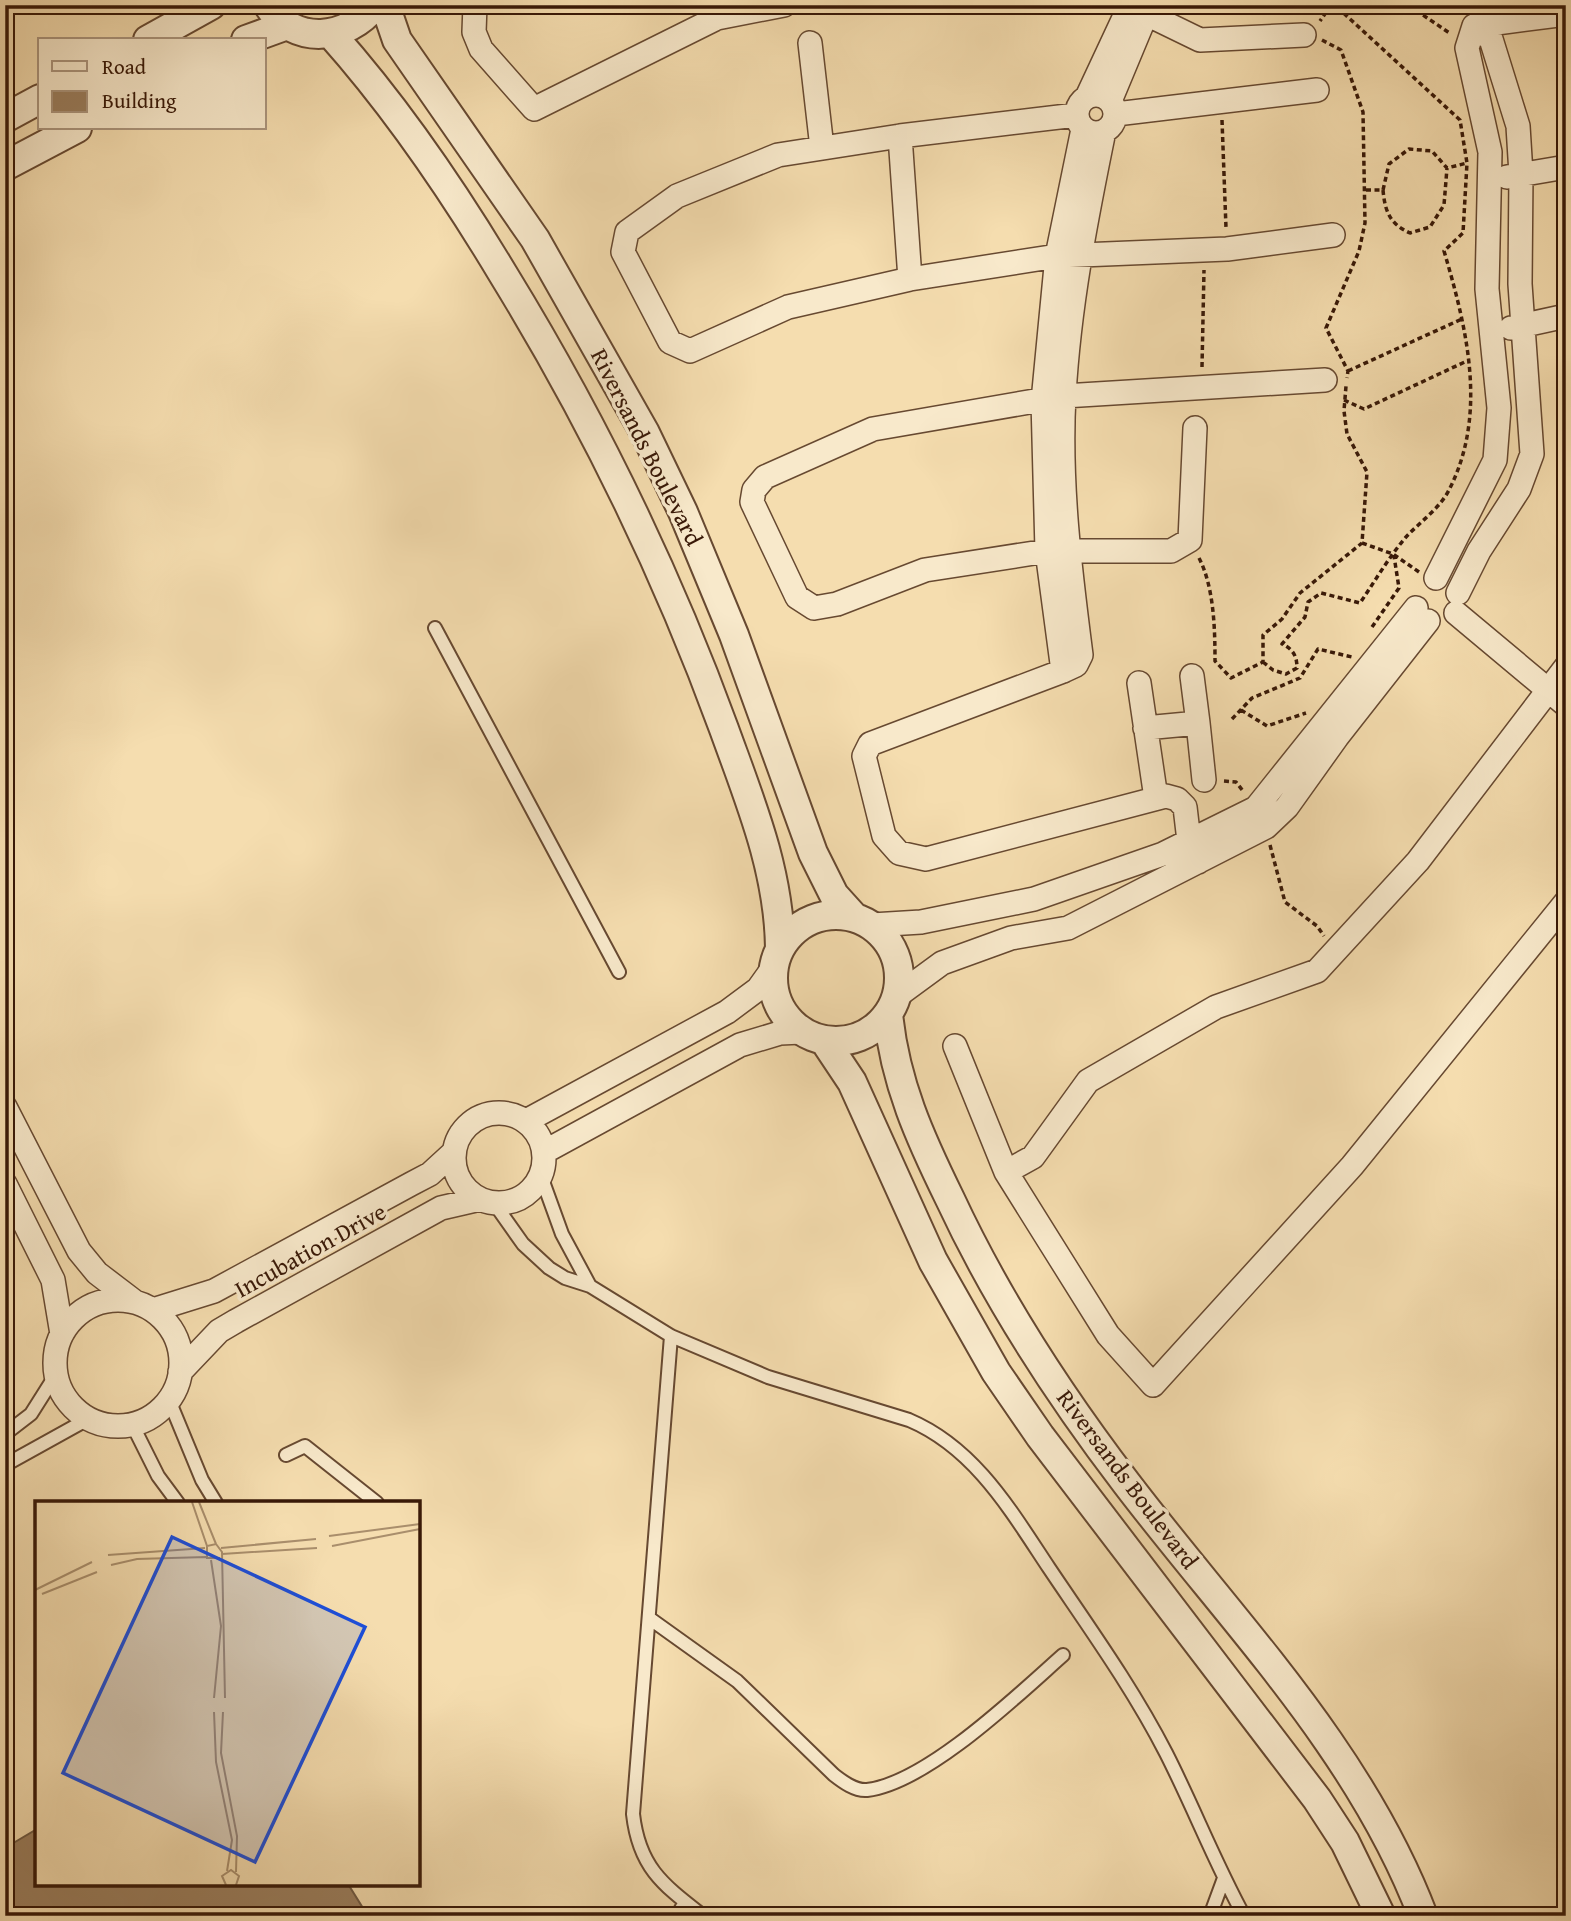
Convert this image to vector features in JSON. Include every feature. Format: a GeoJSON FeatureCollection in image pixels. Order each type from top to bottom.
{"type":"FeatureCollection","features":[{"type":"Feature","properties":{"kind":"street"},"geometry":{"type":"LineString","coordinates":[[152,38],[211,5]]}},
{"type":"Feature","properties":{"kind":"street"},"geometry":{"type":"LineString","coordinates":[[249,38],[278,15],[308,34],[331,34],[363,20],[375,5]]}},
{"type":"Feature","properties":{"kind":"street","name":"Riversands Boulevard"},"geometry":{"type":"LineString","coordinates":[[385,5],[397,40],[535,239],[645,433],[734,635],[813,853],[834,895],[862,921]]}},
{"type":"Feature","properties":{"kind":"street"},"geometry":{"type":"LineString","coordinates":[[475,5],[474,32],[481,49],[534,109],[717,19],[783,5]]}},
{"type":"Feature","properties":{"kind":"street"},"geometry":{"type":"LineString","coordinates":[[1194,852],[1185,807],[1177,799],[1166,796],[926,859],[900,853],[884,836],[864,756],[870,744],[1063,671],[1053,399],[1068,255],[1096,115],[1137,7],[1199,40],[1307,34]]}},
{"type":"Feature","properties":{"kind":"street"},"geometry":{"type":"LineString","coordinates":[[1474,26],[1566,14]]}},
{"type":"Feature","properties":{"kind":"street"},"geometry":{"type":"LineString","coordinates":[[1422,614],[1416,594],[1433,579],[1496,460],[1499,408],[1487,289],[1490,152],[1467,48],[1474,26]]}},
{"type":"Feature","properties":{"kind":"street"},"geometry":{"type":"LineString","coordinates":[[1422,614],[1445,621],[1457,603],[1479,551],[1518,489],[1532,454],[1520,284],[1521,174],[1518,126],[1491,39],[1474,26]]}},
{"type":"Feature","properties":{"kind":"street","name":"Riversands Boulevard"},"geometry":{"type":"LineString","coordinates":[[331,34],[386,99],[453,191],[552,354],[608,460],[680,615],[764,840],[777,893],[777,958]]}},
{"type":"Feature","properties":{"kind":"street"},"geometry":{"type":"LineString","coordinates":[[810,43],[822,148]]}},
{"type":"Feature","properties":{"kind":"street"},"geometry":{"type":"LineString","coordinates":[[1318,90],[1222,104],[900,136],[778,155],[677,196],[627,232],[623,253],[670,342],[690,351],[788,307],[910,278],[1068,255],[1216,249],[1333,235]]}},
{"type":"Feature","properties":{"kind":"street"},"geometry":{"type":"LineString","coordinates":[[5,118],[38,100]]}},
{"type":"Feature","properties":{"kind":"street"},"geometry":{"type":"LineString","coordinates":[[5,166],[73,130]]}},
{"type":"Feature","properties":{"kind":"street"},"geometry":{"type":"LineString","coordinates":[[900,136],[910,278]]}},
{"type":"Feature","properties":{"kind":"street"},"geometry":{"type":"LineString","coordinates":[[1490,180],[1566,167]]}},
{"type":"Feature","properties":{"kind":"street"},"geometry":{"type":"LineString","coordinates":[[1493,331],[1566,316]]}},
{"type":"Feature","properties":{"kind":"street"},"geometry":{"type":"LineString","coordinates":[[1195,428],[1191,540],[1171,551],[1057,551],[925,570],[837,604],[814,608],[797,597],[752,502],[754,490],[765,477],[873,429],[1053,399],[1325,380]]}},
{"type":"Feature","properties":{"kind":"street"},"geometry":{"type":"LineString","coordinates":[[1433,579],[1450,582],[1457,603],[1566,705]]}},
{"type":"Feature","properties":{"kind":"street"},"geometry":{"type":"LineString","coordinates":[[544,1152],[740,1045],[760,1038],[813,1036],[842,1041],[860,1036],[942,963],[1011,938],[1068,928],[1194,852],[1287,807],[1422,614]]}},
{"type":"Feature","properties":{"kind":"street"},"geometry":{"type":"LineString","coordinates":[[1006,1172],[1033,1157],[1088,1081],[1216,1007],[1317,971],[1333,950],[1418,861],[1566,667]]}},
{"type":"Feature","properties":{"kind":"street"},"geometry":{"type":"LineString","coordinates":[[1192,676],[1204,780]]}},
{"type":"Feature","properties":{"kind":"street"},"geometry":{"type":"LineString","coordinates":[[1139,682],[1156,798]]}},
{"type":"Feature","properties":{"kind":"street"},"geometry":{"type":"LineString","coordinates":[[1145,728],[1198,723]]}},
{"type":"Feature","properties":{"kind":"street"},"geometry":{"type":"LineString","coordinates":[[526,1121],[727,1013],[758,989],[793,931],[811,919],[832,914],[862,921],[921,922],[1034,899],[1163,854],[1194,852]]}},
{"type":"Feature","properties":{"kind":"street"},"geometry":{"type":"LineString","coordinates":[[1034,899],[1040,934]]}},
{"type":"Feature","properties":{"kind":"street"},"geometry":{"type":"LineString","coordinates":[[955,1045],[1006,1172],[1108,1335],[1153,1385],[1352,1166],[1566,902]]}},
{"type":"Feature","properties":{"kind":"street"},"geometry":{"type":"LineString","coordinates":[[862,921],[886,939],[896,956],[900,976],[892,1005]]}},
{"type":"Feature","properties":{"kind":"street"},"geometry":{"type":"LineString","coordinates":[[777,958],[773,987],[778,1004],[788,1020],[813,1036]]}},
{"type":"Feature","properties":{"kind":"street","name":"Riversands Boulevard"},"geometry":{"type":"LineString","coordinates":[[892,1005],[899,1083],[964,1229],[999,1294],[1039,1358],[1126,1482],[1337,1751],[1395,1847],[1423,1916]]}},
{"type":"Feature","properties":{"kind":"street","name":"Riversands Boulevard"},"geometry":{"type":"LineString","coordinates":[[813,1036],[852,1082],[933,1261],[996,1372],[1040,1436],[1310,1789],[1345,1842],[1381,1916]]}},
{"type":"Feature","properties":{"kind":"street"},"geometry":{"type":"LineString","coordinates":[[5,1107],[79,1251],[97,1273],[144,1306],[166,1322],[176,1337],[180,1372],[169,1400],[159,1411],[132,1424],[110,1425],[88,1419],[73,1408],[62,1393],[55,1376],[54,1361],[62,1334],[75,1317],[92,1305],[113,1300],[144,1306]]}},
{"type":"Feature","properties":{"kind":"street"},"geometry":{"type":"LineString","coordinates":[[497,1113],[512,1114],[526,1121],[537,1132],[544,1152],[541,1176],[522,1197],[487,1201],[459,1180],[454,1152],[463,1131],[481,1116],[497,1113]]}},
{"type":"Feature","properties":{"kind":"street","name":"Incubation Drive"},"geometry":{"type":"LineString","coordinates":[[144,1306],[187,1302],[226,1285],[430,1174],[454,1152]]}},
{"type":"Feature","properties":{"kind":"street"},"geometry":{"type":"LineString","coordinates":[[5,1184],[53,1280],[62,1334]]}},
{"type":"Feature","properties":{"kind":"street","name":"Incubation Drive"},"geometry":{"type":"LineString","coordinates":[[180,1372],[219,1331],[236,1321],[441,1208],[487,1201]]}},
{"type":"Feature","properties":{"kind":"lane"},"geometry":{"type":"LineString","coordinates":[[435,628],[619,972]]}},
{"type":"Feature","properties":{"kind":"lane"},"geometry":{"type":"LineString","coordinates":[[541,1176],[562,1234],[590,1286]]}},
{"type":"Feature","properties":{"kind":"lane"},"geometry":{"type":"LineString","coordinates":[[487,1201],[535,1257],[565,1278],[590,1286],[671,1336],[768,1377],[909,1420],[931,1429],[962,1452],[1001,1496],[1112,1660],[1166,1754],[1244,1916]]}},
{"type":"Feature","properties":{"kind":"lane"},"geometry":{"type":"LineString","coordinates":[[671,1336],[633,1814],[636,1841],[648,1867],[703,1916]]}},
{"type":"Feature","properties":{"kind":"lane"},"geometry":{"type":"LineString","coordinates":[[5,1434],[31,1414],[55,1376]]}},
{"type":"Feature","properties":{"kind":"lane"},"geometry":{"type":"LineString","coordinates":[[169,1400],[202,1480],[215,1501]]}},
{"type":"Feature","properties":{"kind":"lane"},"geometry":{"type":"LineString","coordinates":[[5,1465],[88,1419]]}},
{"type":"Feature","properties":{"kind":"lane"},"geometry":{"type":"LineString","coordinates":[[132,1424],[158,1476],[177,1501]]}},
{"type":"Feature","properties":{"kind":"lane"},"geometry":{"type":"LineString","coordinates":[[286,1455],[300,1446],[312,1449],[375,1501]]}},
{"type":"Feature","properties":{"kind":"lane"},"geometry":{"type":"LineString","coordinates":[[649,1618],[692,1645],[737,1681],[834,1775],[849,1786],[864,1790],[886,1785],[932,1762],[975,1731],[1063,1655]]}},
{"type":"Feature","properties":{"kind":"lane"},"geometry":{"type":"LineString","coordinates":[[1210,1916],[1224,1878]]}},
{"type":"Feature","properties":{"kind":"lane"},"geometry":{"type":"LineString","coordinates":[[677,1916],[685,1902]]}},
{"type":"Feature","properties":{"kind":"path"},"geometry":{"type":"LineString","coordinates":[[1263,662],[1273,670],[1286,674],[1297,668],[1297,659],[1291,649],[1282,644],[1306,617],[1308,601],[1321,593],[1360,603],[1393,554],[1449,492],[1465,448],[1472,412],[1464,318],[1444,251],[1463,233],[1467,163],[1460,121],[1338,8]]}},
{"type":"Feature","properties":{"kind":"path"},"geometry":{"type":"LineString","coordinates":[[1362,543],[1367,472],[1347,434],[1344,400],[1348,371],[1326,328],[1359,251],[1365,223],[1363,112],[1341,50],[1307,34],[1327,11],[1338,8],[1413,9],[1438,24],[1467,48]]}},
{"type":"Feature","properties":{"kind":"path"},"geometry":{"type":"LineString","coordinates":[[1201,389],[1216,249],[1222,104]]}},
{"type":"Feature","properties":{"kind":"path"},"geometry":{"type":"LineString","coordinates":[[1409,149],[1432,151],[1447,168],[1444,205],[1430,227],[1410,233],[1395,226],[1385,209],[1382,190],[1389,164],[1409,149]]}},
{"type":"Feature","properties":{"kind":"path"},"geometry":{"type":"LineString","coordinates":[[1447,168],[1467,163]]}},
{"type":"Feature","properties":{"kind":"path"},"geometry":{"type":"LineString","coordinates":[[1366,190],[1382,190]]}},
{"type":"Feature","properties":{"kind":"path"},"geometry":{"type":"LineString","coordinates":[[1325,380],[1464,318]]}},
{"type":"Feature","properties":{"kind":"path"},"geometry":{"type":"LineString","coordinates":[[1344,400],[1364,409],[1469,360]]}},
{"type":"Feature","properties":{"kind":"path"},"geometry":{"type":"LineString","coordinates":[[1191,540],[1204,566],[1215,635],[1215,661],[1231,678],[1263,662]]}},
{"type":"Feature","properties":{"kind":"path"},"geometry":{"type":"LineString","coordinates":[[1362,543],[1393,554],[1433,579]]}},
{"type":"Feature","properties":{"kind":"path"},"geometry":{"type":"LineString","coordinates":[[1263,662],[1263,635],[1282,619],[1300,593],[1362,543]]}},
{"type":"Feature","properties":{"kind":"path"},"geometry":{"type":"LineString","coordinates":[[1367,634],[1399,587],[1393,554]]}},
{"type":"Feature","properties":{"kind":"path"},"geometry":{"type":"LineString","coordinates":[[1232,719],[1252,698],[1300,678],[1318,649],[1352,657],[1345,666]]}},
{"type":"Feature","properties":{"kind":"path"},"geometry":{"type":"LineString","coordinates":[[1241,710],[1267,726],[1309,712]]}},
{"type":"Feature","properties":{"kind":"path"},"geometry":{"type":"LineString","coordinates":[[1204,780],[1236,782],[1261,818],[1285,902],[1317,926],[1333,950]]}},
{"type":"Feature","properties":{"kind":"building"},"geometry":{"type":"Polygon","coordinates":[[[35,1830],[35,1886],[349,1886],[366,1913],[361,1916],[5,1916],[5,1848],[35,1830]]]}}]}
